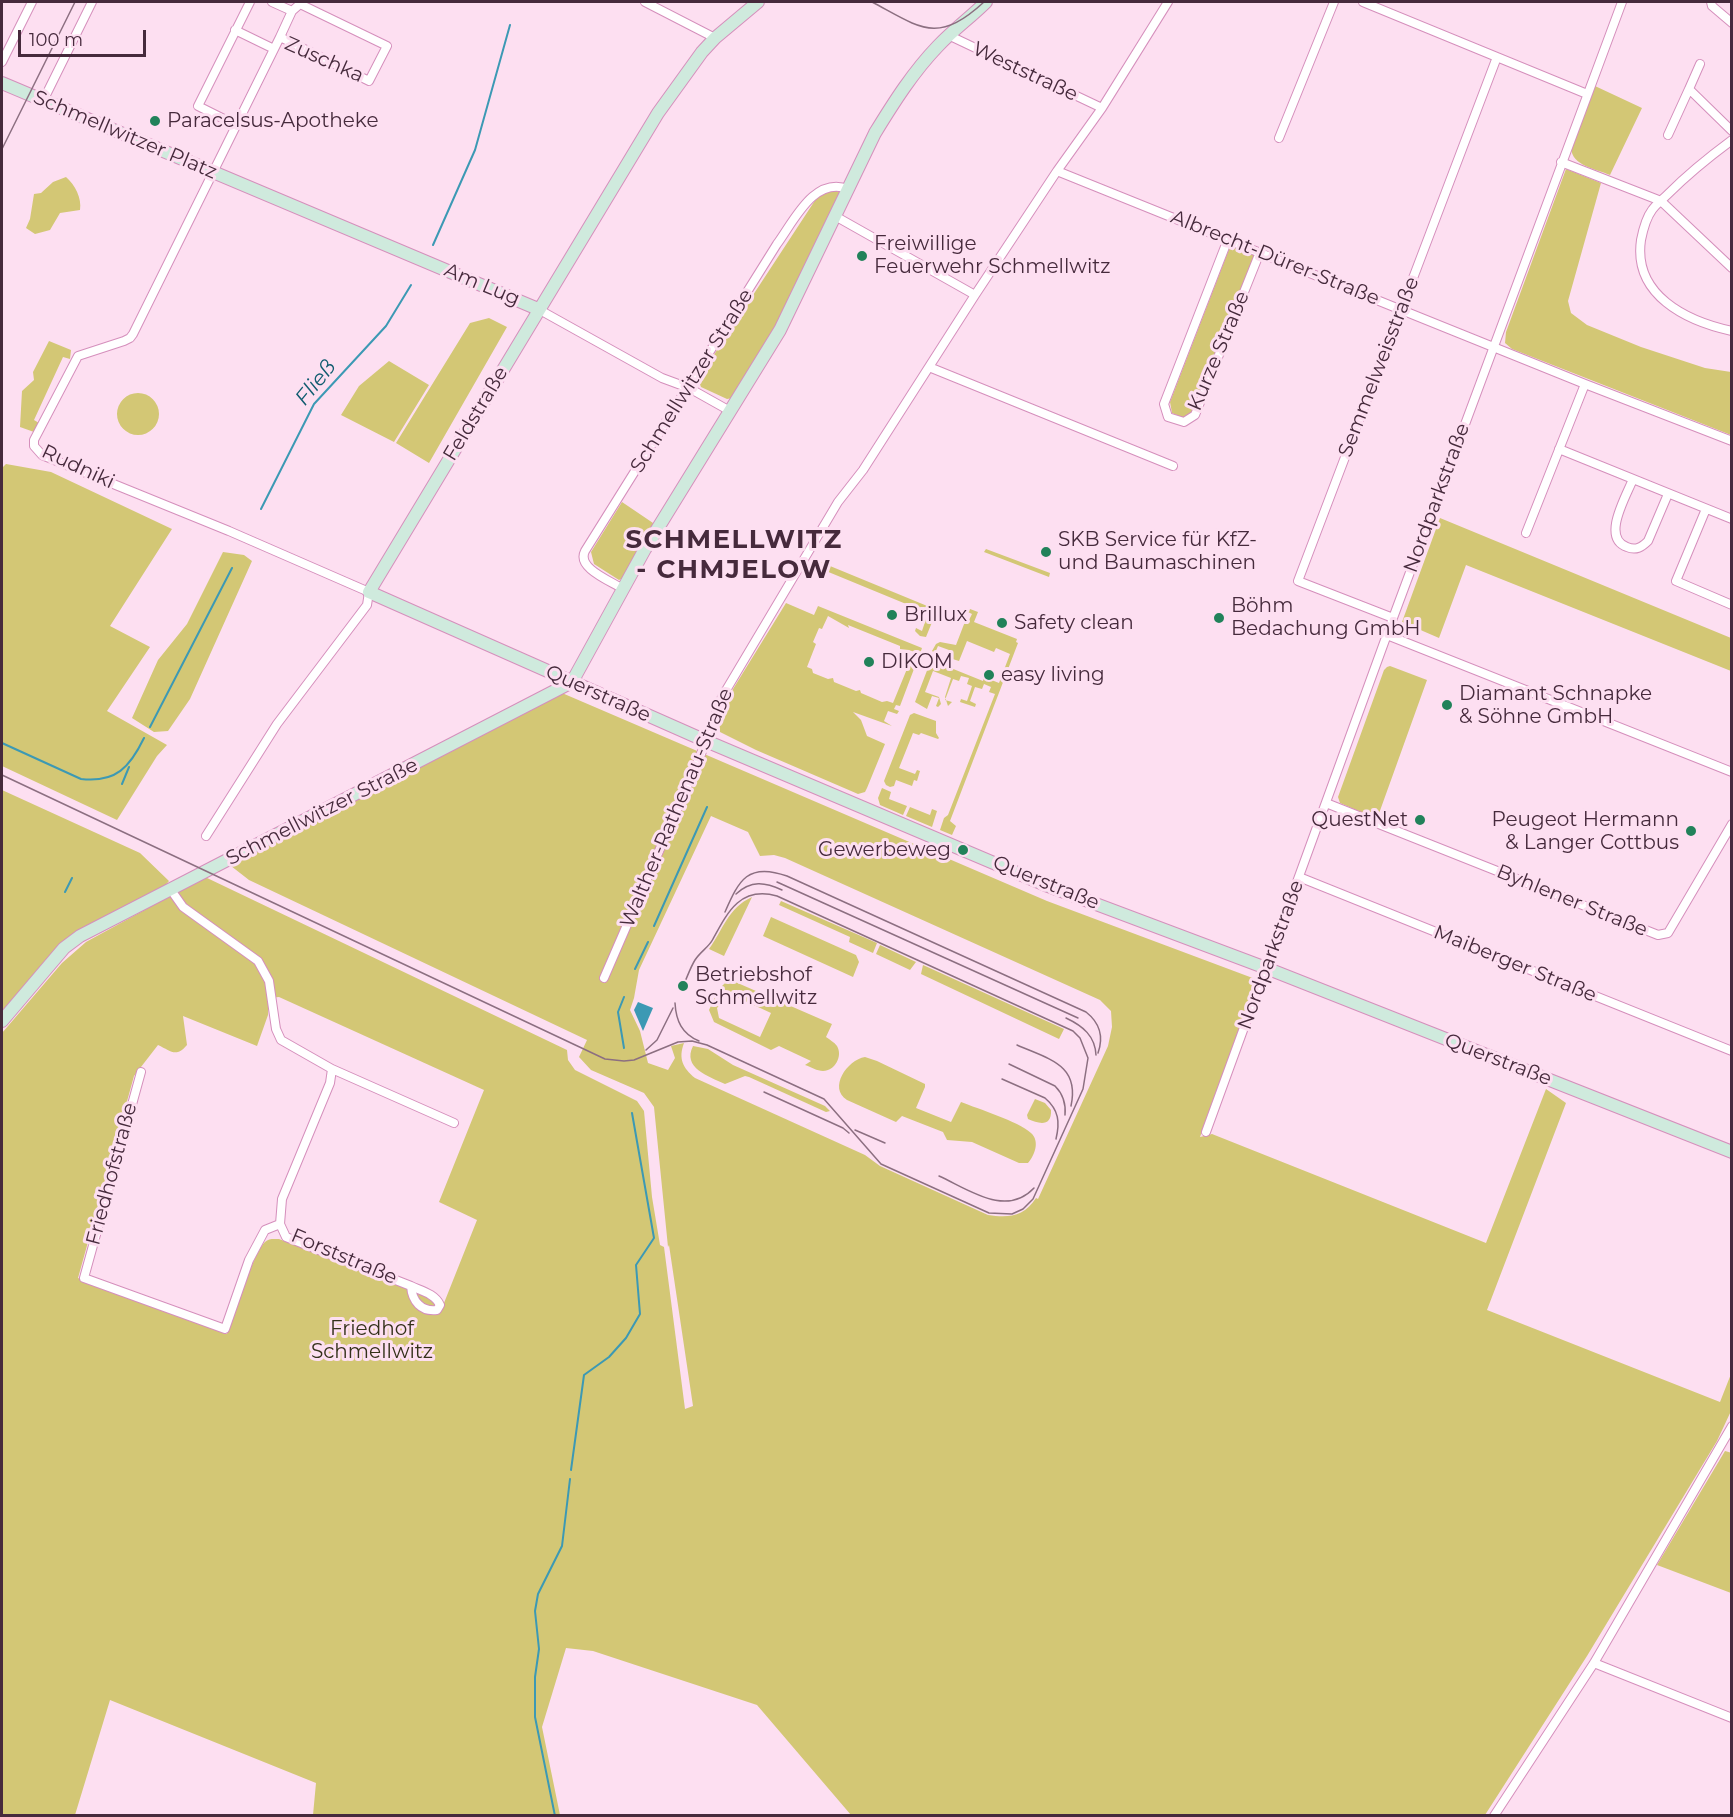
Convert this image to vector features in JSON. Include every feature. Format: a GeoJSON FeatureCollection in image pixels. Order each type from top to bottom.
{"type":"FeatureCollection","features":[{"type":"Feature","properties":{"kind":"street"},"geometry":{"type":"LineString","coordinates":[[2,62],[32,2]]}},
{"type":"Feature","properties":{"kind":"street"},"geometry":{"type":"LineString","coordinates":[[43,101],[92,2]]}},
{"type":"Feature","properties":{"kind":"street"},"geometry":{"type":"LineString","coordinates":[[236,125],[198,106],[250,2]]}},
{"type":"Feature","properties":{"kind":"street","name":"Zuschka"},"geometry":{"type":"LineString","coordinates":[[212,172],[280,37],[369,81],[387,46],[300,4],[292,11],[273,2]]}},
{"type":"Feature","properties":{"kind":"street"},"geometry":{"type":"LineString","coordinates":[[645,2],[715,38]]}},
{"type":"Feature","properties":{"kind":"street","name":"Feldstraße"},"geometry":{"type":"LineString","coordinates":[[206,836],[277,724],[367,605],[369,592],[658,113],[688,70],[715,38],[758,2]]}},
{"type":"Feature","properties":{"kind":"street"},"geometry":{"type":"LineString","coordinates":[[572,682],[622,589],[780,330],[875,133],[908,81],[948,35],[986,2]]}},
{"type":"Feature","properties":{"kind":"street","name":"Walther-Rathenau-Straße"},"geometry":{"type":"LineString","coordinates":[[604,978],[702,754],[722,697],[832,512],[863,470],[975,295],[1057,171],[1102,108],[1168,2]]}},
{"type":"Feature","properties":{"kind":"street"},"geometry":{"type":"LineString","coordinates":[[1279,138],[1334,2]]}},
{"type":"Feature","properties":{"kind":"street"},"geometry":{"type":"LineString","coordinates":[[1363,2],[1587,94]]}},
{"type":"Feature","properties":{"kind":"street","name":"Nordparkstraße"},"geometry":{"type":"LineString","coordinates":[[1206,1132],[1493,346],[1622,2]]}},
{"type":"Feature","properties":{"kind":"street"},"geometry":{"type":"LineString","coordinates":[[1711,2],[1712,6],[1731,23]]}},
{"type":"Feature","properties":{"kind":"street"},"geometry":{"type":"LineString","coordinates":[[280,37],[292,11]]}},
{"type":"Feature","properties":{"kind":"street"},"geometry":{"type":"LineString","coordinates":[[236,30],[274,49]]}},
{"type":"Feature","properties":{"kind":"street","name":"Weststraße"},"geometry":{"type":"LineString","coordinates":[[948,35],[1102,108]]}},
{"type":"Feature","properties":{"kind":"street","name":"Semmelweisstraße"},"geometry":{"type":"LineString","coordinates":[[1393,618],[1298,581],[1497,57]]}},
{"type":"Feature","properties":{"kind":"street"},"geometry":{"type":"LineString","coordinates":[[1668,135],[1700,64]]}},
{"type":"Feature","properties":{"kind":"street","name":"Schmellwitzer Platz"},"geometry":{"type":"LineString","coordinates":[[2,83],[225,178]]}},
{"type":"Feature","properties":{"kind":"street"},"geometry":{"type":"LineString","coordinates":[[1689,89],[1731,131]]}},
{"type":"Feature","properties":{"kind":"street"},"geometry":{"type":"LineString","coordinates":[[1731,140],[1695,166],[1652,211],[1645,224],[1640,249],[1641,266],[1650,286],[1658,296],[1675,308],[1717,328],[1731,331]]}},
{"type":"Feature","properties":{"kind":"street"},"geometry":{"type":"LineString","coordinates":[[1561,162],[1661,201],[1731,268]]}},
{"type":"Feature","properties":{"kind":"street","name":"Albrecht-Dürer-Straße"},"geometry":{"type":"LineString","coordinates":[[1057,171],[1731,441]]}},
{"type":"Feature","properties":{"kind":"street","name":"Rudniki"},"geometry":{"type":"LineString","coordinates":[[212,172],[133,334],[124,341],[78,356],[34,440],[34,447],[42,454],[230,531],[369,592]]}},
{"type":"Feature","properties":{"kind":"street","name":"Am Lug"},"geometry":{"type":"LineString","coordinates":[[225,178],[538,309],[662,378],[689,388],[730,411]]}},
{"type":"Feature","properties":{"kind":"street","name":"Schmellwitzer Straße"},"geometry":{"type":"LineString","coordinates":[[622,589],[590,568],[584,562],[583,555],[777,244],[811,196],[820,190],[838,186],[848,189]]}},
{"type":"Feature","properties":{"kind":"street"},"geometry":{"type":"LineString","coordinates":[[835,216],[975,295]]}},
{"type":"Feature","properties":{"kind":"street","name":"Kurze Straße"},"geometry":{"type":"LineString","coordinates":[[1228,239],[1164,404],[1168,417],[1184,422],[1195,415],[1260,252]]}},
{"type":"Feature","properties":{"kind":"street"},"geometry":{"type":"LineString","coordinates":[[929,367],[1173,466]]}},
{"type":"Feature","properties":{"kind":"street"},"geometry":{"type":"LineString","coordinates":[[1526,533],[1585,384]]}},
{"type":"Feature","properties":{"kind":"street"},"geometry":{"type":"LineString","coordinates":[[1559,449],[1731,519]]}},
{"type":"Feature","properties":{"kind":"street"},"geometry":{"type":"LineString","coordinates":[[1633,479],[1614,527],[1618,542],[1627,548],[1636,549],[1648,541],[1668,494]]}},
{"type":"Feature","properties":{"kind":"street"},"geometry":{"type":"LineString","coordinates":[[1706,509],[1676,581],[1731,604]]}},
{"type":"Feature","properties":{"kind":"street","name":"Querstraße"},"geometry":{"type":"LineString","coordinates":[[369,592],[706,741],[1048,886],[1266,968],[1731,1152]]}},
{"type":"Feature","properties":{"kind":"street"},"geometry":{"type":"LineString","coordinates":[[1387,635],[1731,772]]}},
{"type":"Feature","properties":{"kind":"street","name":"Schmellwitzer Straße"},"geometry":{"type":"LineString","coordinates":[[2,1021],[64,948],[80,936],[572,682]]}},
{"type":"Feature","properties":{"kind":"street","name":"Byhlener Straße"},"geometry":{"type":"LineString","coordinates":[[1326,803],[1658,935],[1668,933],[1731,824]]}},
{"type":"Feature","properties":{"kind":"street","name":"Maiberger Straße"},"geometry":{"type":"LineString","coordinates":[[1299,878],[1731,1051]]}},
{"type":"Feature","properties":{"kind":"street"},"geometry":{"type":"LineString","coordinates":[[171,890],[183,908],[258,962],[269,981],[276,1029],[281,1040],[332,1069],[454,1123]]}},
{"type":"Feature","properties":{"kind":"street"},"geometry":{"type":"LineString","coordinates":[[280,1224],[282,1200],[330,1083],[332,1069]]}},
{"type":"Feature","properties":{"kind":"street","name":"Friedhofstraße"},"geometry":{"type":"LineString","coordinates":[[141,1072],[84,1278],[225,1329],[249,1260],[265,1230],[280,1224]]}},
{"type":"Feature","properties":{"kind":"street","name":"Forststraße"},"geometry":{"type":"LineString","coordinates":[[280,1224],[286,1237],[411,1286]]}},
{"type":"Feature","properties":{"kind":"street"},"geometry":{"type":"LineString","coordinates":[[1494,1815],[1594,1663],[1731,1426]]}},
{"type":"Feature","properties":{"kind":"street"},"geometry":{"type":"LineString","coordinates":[[1721,1444],[1731,1448]]}},
{"type":"Feature","properties":{"kind":"street"},"geometry":{"type":"LineString","coordinates":[[1594,1663],[1731,1718]]}},
{"type":"Feature","properties":{"kind":"green space"},"geometry":{"type":"Polygon","coordinates":[[[1595,86],[1642,108],[1610,175],[1580,163],[1572,154],[1571,148],[1595,86]]]}},
{"type":"Feature","properties":{"kind":"green space"},"geometry":{"type":"Polygon","coordinates":[[[1566,169],[1601,183],[1568,301],[1571,313],[1587,325],[1641,347],[1705,368],[1731,372],[1731,435],[1512,349],[1505,343],[1506,332],[1566,169]]]}},
{"type":"Feature","properties":{"kind":"green space"},"geometry":{"type":"Polygon","coordinates":[[[66,177],[77,192],[80,210],[60,213],[50,230],[35,234],[26,228],[30,219],[34,194],[41,193],[53,182],[66,177]]]}},
{"type":"Feature","properties":{"kind":"green space"},"geometry":{"type":"Polygon","coordinates":[[[832,189],[841,193],[775,329],[733,398],[727,399],[701,387],[698,379],[814,202],[821,193],[832,189]]]}},
{"type":"Feature","properties":{"kind":"green space"},"geometry":{"type":"Polygon","coordinates":[[[1231,244],[1256,254],[1194,412],[1184,418],[1172,413],[1170,402],[1231,244]]]}},
{"type":"Feature","properties":{"kind":"green space"},"geometry":{"type":"Polygon","coordinates":[[[489,318],[507,327],[429,463],[396,443],[470,323],[489,318]]]}},
{"type":"Feature","properties":{"kind":"green space"},"geometry":{"type":"Polygon","coordinates":[[[49,341],[71,350],[70,359],[63,357],[34,420],[39,423],[34,432],[20,427],[22,391],[34,380],[33,372],[49,341]]]}},
{"type":"Feature","properties":{"kind":"green space"},"geometry":{"type":"Polygon","coordinates":[[[389,361],[429,385],[394,442],[341,415],[359,386],[389,361]]]}},
{"type":"Feature","properties":{"kind":"green space"},"geometry":{"type":"Polygon","coordinates":[[[138,393],[153,399],[159,414],[153,429],[138,435],[123,429],[117,414],[123,399],[138,393]]]}},
{"type":"Feature","properties":{"kind":"green space"},"geometry":{"type":"Polygon","coordinates":[[[6,464],[51,472],[172,529],[110,626],[150,647],[107,711],[167,745],[157,756],[117,820],[2,766],[2,468],[6,464]]]}},
{"type":"Feature","properties":{"kind":"green space"},"geometry":{"type":"Polygon","coordinates":[[[622,502],[656,525],[623,578],[619,580],[594,564],[591,552],[622,502]]]}},
{"type":"Feature","properties":{"kind":"green space"},"geometry":{"type":"Polygon","coordinates":[[[1440,518],[1731,638],[1731,671],[1466,565],[1439,638],[1402,622],[1440,518]]]}},
{"type":"Feature","properties":{"kind":"green space"},"geometry":{"type":"Polygon","coordinates":[[[986,549],[1050,573],[1049,577],[984,552],[986,549]]]}},
{"type":"Feature","properties":{"kind":"green space"},"geometry":{"type":"Polygon","coordinates":[[[223,552],[244,555],[252,561],[190,699],[168,731],[154,732],[132,718],[158,660],[187,624],[223,552]]]}},
{"type":"Feature","properties":{"kind":"green space"},"geometry":{"type":"Polygon","coordinates":[[[813,559],[937,610],[926,637],[920,636],[915,631],[916,628],[922,631],[928,613],[809,564],[813,559]]]}},
{"type":"Feature","properties":{"kind":"green space"},"geometry":{"type":"Polygon","coordinates":[[[786,603],[814,615],[818,606],[922,648],[920,654],[900,649],[900,646],[848,625],[849,628],[828,616],[813,642],[816,644],[807,667],[812,669],[813,673],[828,679],[833,678],[834,682],[856,691],[860,690],[861,693],[882,702],[893,703],[909,664],[903,661],[908,657],[917,661],[900,706],[896,705],[894,709],[899,711],[897,714],[888,711],[884,721],[892,726],[853,712],[861,720],[867,736],[885,744],[865,792],[858,794],[720,732],[719,718],[725,702],[786,603]]]}},
{"type":"Feature","properties":{"kind":"green space"},"geometry":{"type":"Polygon","coordinates":[[[970,609],[978,612],[974,622],[1017,639],[1018,643],[950,821],[956,826],[952,835],[940,830],[995,694],[989,692],[991,687],[984,684],[982,689],[975,687],[970,701],[976,704],[975,707],[960,702],[961,699],[967,701],[972,686],[967,684],[969,678],[961,676],[959,681],[953,679],[946,699],[951,678],[933,671],[925,692],[939,697],[941,704],[936,706],[939,698],[932,696],[927,709],[915,702],[931,660],[983,681],[984,677],[999,683],[1010,654],[996,648],[994,652],[967,641],[959,661],[946,657],[949,650],[938,646],[935,653],[932,651],[940,642],[956,645],[966,619],[969,620],[972,614],[968,612],[970,609]]]}},
{"type":"Feature","properties":{"kind":"green space"},"geometry":{"type":"Polygon","coordinates":[[[1390,666],[1427,680],[1377,819],[1340,803],[1338,797],[1384,670],[1390,666]]]}},
{"type":"Feature","properties":{"kind":"green space","name":"Friedhof Schmellwitz"},"geometry":{"type":"Polygon","coordinates":[[[562,693],[1047,901],[1258,980],[1200,1137],[1212,1134],[1486,1243],[1546,1089],[1566,1103],[1487,1310],[1720,1402],[1731,1374],[1731,1411],[1717,1441],[1587,1656],[1485,1815],[851,1815],[757,1705],[593,1651],[566,1648],[542,1727],[560,1815],[313,1815],[316,1783],[110,1700],[75,1815],[2,1816],[2,1033],[62,963],[86,942],[205,877],[567,1050],[568,1060],[575,1070],[637,1101],[644,1111],[652,1197],[660,1245],[664,1247],[685,1409],[693,1406],[669,1245],[668,1247],[654,1107],[644,1093],[591,1070],[579,1057],[587,1040],[249,880],[231,866],[562,693]],[[711,816],[639,970],[630,1010],[640,1031],[648,1063],[668,1070],[675,1058],[671,1046],[684,1043],[683,1063],[687,1071],[695,1078],[865,1155],[880,1166],[988,1215],[1009,1216],[1021,1213],[1036,1198],[1038,1199],[1108,1046],[1112,1027],[1111,1011],[1100,1000],[785,858],[774,855],[760,856],[748,832],[711,816]],[[279,997],[269,998],[268,1015],[257,1046],[183,1016],[187,1045],[176,1052],[158,1045],[134,1076],[78,1278],[227,1334],[260,1248],[268,1240],[279,1239],[444,1303],[477,1220],[439,1202],[484,1090],[279,997]]]}},
{"type":"Feature","properties":{"kind":"green space"},"geometry":{"type":"Polygon","coordinates":[[[914,713],[936,721],[936,733],[939,738],[913,733],[899,768],[915,774],[917,770],[920,771],[917,781],[914,780],[912,786],[896,780],[894,786],[890,787],[884,781],[910,715],[914,713]]]}},
{"type":"Feature","properties":{"kind":"green space"},"geometry":{"type":"Polygon","coordinates":[[[882,788],[891,792],[889,799],[907,806],[903,815],[880,805],[878,798],[882,788]]]}},
{"type":"Feature","properties":{"kind":"green space"},"geometry":{"type":"Polygon","coordinates":[[[2,790],[140,853],[169,881],[164,887],[81,930],[2,1013],[2,790]]]}},
{"type":"Feature","properties":{"kind":"green space"},"geometry":{"type":"Polygon","coordinates":[[[910,807],[930,815],[932,809],[937,811],[932,827],[906,816],[910,807]]]}},
{"type":"Feature","properties":{"kind":"green space"},"geometry":{"type":"Polygon","coordinates":[[[752,897],[724,956],[709,949],[732,913],[752,897]]]}},
{"type":"Feature","properties":{"kind":"green space"},"geometry":{"type":"Polygon","coordinates":[[[781,901],[877,943],[873,953],[849,942],[850,937],[779,905],[781,901]]]}},
{"type":"Feature","properties":{"kind":"green space"},"geometry":{"type":"Polygon","coordinates":[[[771,917],[856,955],[859,962],[853,977],[763,936],[771,917]]]}},
{"type":"Feature","properties":{"kind":"green space"},"geometry":{"type":"Polygon","coordinates":[[[880,945],[916,962],[910,970],[876,954],[880,945]]]}},
{"type":"Feature","properties":{"kind":"green space"},"geometry":{"type":"Polygon","coordinates":[[[923,965],[1064,1029],[1059,1039],[921,974],[923,965]]]}},
{"type":"Feature","properties":{"kind":"green space"},"geometry":{"type":"Polygon","coordinates":[[[733,981],[832,1024],[826,1037],[839,1050],[834,1066],[823,1071],[816,1070],[805,1065],[811,1061],[779,1046],[771,1050],[714,1022],[709,1010],[717,993],[723,995],[724,1000],[717,1008],[719,1018],[760,1037],[771,1013],[719,989],[726,982],[733,981]]]}},
{"type":"Feature","properties":{"kind":"green space"},"geometry":{"type":"Polygon","coordinates":[[[693,1046],[708,1049],[733,1065],[825,1106],[830,1111],[826,1112],[749,1077],[745,1076],[725,1084],[711,1078],[694,1066],[691,1060],[693,1046]]]}},
{"type":"Feature","properties":{"kind":"green space"},"geometry":{"type":"Polygon","coordinates":[[[865,1057],[925,1084],[916,1108],[951,1122],[961,1102],[1025,1129],[1034,1136],[1035,1140],[1036,1148],[1031,1160],[1028,1163],[1019,1163],[972,1142],[947,1140],[943,1132],[902,1116],[896,1122],[847,1100],[839,1089],[842,1075],[852,1063],[865,1057]]]}},
{"type":"Feature","properties":{"kind":"green space"},"geometry":{"type":"Polygon","coordinates":[[[1035,1099],[1045,1103],[1051,1110],[1047,1122],[1040,1123],[1028,1119],[1027,1115],[1035,1099]]]}},
{"type":"Feature","properties":{"kind":"green space"},"geometry":{"type":"Polygon","coordinates":[[[1725,1451],[1732,1453],[1731,1593],[1657,1565],[1725,1451]]]}},
{"type":"Feature","properties":{"kind":"water"},"geometry":{"type":"Polygon","coordinates":[[[638,1002],[653,1008],[643,1031],[634,1010],[638,1002]]]}},
{"type":"Feature","properties":{"kind":"waterway","name":"Fließ"},"geometry":{"type":"LineString","coordinates":[[433,245],[475,150],[510,25]]}},
{"type":"Feature","properties":{"kind":"waterway","name":"Fließ"},"geometry":{"type":"LineString","coordinates":[[261,509],[314,404],[386,326],[411,285]]}},
{"type":"Feature","properties":{"kind":"waterway","name":"Fließ"},"geometry":{"type":"LineString","coordinates":[[150,727],[232,568]]}},
{"type":"Feature","properties":{"kind":"waterway","name":"Fließ"},"geometry":{"type":"LineString","coordinates":[[2,743],[81,779],[93,780],[120,771],[133,757],[144,738]]}},
{"type":"Feature","properties":{"kind":"waterway","name":"Fließ"},"geometry":{"type":"LineString","coordinates":[[122,784],[129,767]]}},
{"type":"Feature","properties":{"kind":"waterway"},"geometry":{"type":"LineString","coordinates":[[654,926],[707,807]]}},
{"type":"Feature","properties":{"kind":"waterway","name":"Fließ"},"geometry":{"type":"LineString","coordinates":[[65,892],[72,878]]}},
{"type":"Feature","properties":{"kind":"waterway"},"geometry":{"type":"LineString","coordinates":[[635,969],[648,942]]}},
{"type":"Feature","properties":{"kind":"waterway"},"geometry":{"type":"LineString","coordinates":[[624,997],[618,1012],[624,1048]]}},
{"type":"Feature","properties":{"kind":"waterway"},"geometry":{"type":"LineString","coordinates":[[571,1470],[584,1375],[609,1357],[626,1338],[640,1314],[636,1265],[654,1238],[632,1113]]}},
{"type":"Feature","properties":{"kind":"waterway"},"geometry":{"type":"LineString","coordinates":[[555,1816],[535,1717],[535,1677],[539,1649],[535,1611],[538,1594],[562,1546],[570,1479]]}},
{"type":"Feature","properties":{"kind":"tram line"},"geometry":{"type":"LineString","coordinates":[[2,149],[75,2]]}},
{"type":"Feature","properties":{"kind":"tram line"},"geometry":{"type":"LineString","coordinates":[[872,2],[917,25],[929,28],[941,28],[954,24],[984,2]]}},
{"type":"Feature","properties":{"kind":"tram line"},"geometry":{"type":"LineString","coordinates":[[2,775],[605,1059],[634,1060],[678,1042],[692,1041],[707,1045],[824,1099],[881,1164],[989,1213],[1012,1214],[1023,1209],[1033,1199],[1083,1089],[1088,1058],[1080,1038],[1073,1031],[777,896],[754,895],[737,903],[730,910],[711,942],[695,960],[683,986]]}},
{"type":"Feature","properties":{"kind":"tram line"},"geometry":{"type":"LineString","coordinates":[[725,912],[740,883],[747,877],[763,871],[787,876],[1086,1012],[1100,1030],[1101,1041],[1098,1053]]}},
{"type":"Feature","properties":{"kind":"tram line"},"geometry":{"type":"LineString","coordinates":[[777,882],[1078,1018]]}},
{"type":"Feature","properties":{"kind":"tram line"},"geometry":{"type":"LineString","coordinates":[[736,894],[753,884],[770,885],[782,890]]}},
{"type":"Feature","properties":{"kind":"tram line"},"geometry":{"type":"LineString","coordinates":[[675,1003],[677,1016],[684,1031],[699,1041]]}},
{"type":"Feature","properties":{"kind":"tram line"},"geometry":{"type":"LineString","coordinates":[[646,1050],[657,1040],[673,1008]]}},
{"type":"Feature","properties":{"kind":"tram line"},"geometry":{"type":"LineString","coordinates":[[1066,1018],[1087,1032],[1093,1042],[1096,1055]]}},
{"type":"Feature","properties":{"kind":"tram line"},"geometry":{"type":"LineString","coordinates":[[1017,1045],[1050,1059],[1066,1072],[1073,1092],[1071,1106]]}},
{"type":"Feature","properties":{"kind":"tram line"},"geometry":{"type":"LineString","coordinates":[[1009,1064],[1055,1086],[1063,1099],[1065,1115]]}},
{"type":"Feature","properties":{"kind":"tram line"},"geometry":{"type":"LineString","coordinates":[[1002,1079],[1045,1098],[1050,1103],[1057,1117],[1056,1139]]}},
{"type":"Feature","properties":{"kind":"tram line"},"geometry":{"type":"LineString","coordinates":[[764,1092],[843,1128],[849,1133]]}},
{"type":"Feature","properties":{"kind":"tram line"},"geometry":{"type":"LineString","coordinates":[[855,1130],[885,1143]]}},
{"type":"Feature","properties":{"kind":"tram line"},"geometry":{"type":"LineString","coordinates":[[939,1176],[974,1193],[999,1201],[1011,1201],[1023,1197],[1034,1188]]}},
{"type":"Feature","properties":{"kind":"place","name":"Paracelsus-Apotheke"},"geometry":{"type":"Point","coordinates":[155,121]}},
{"type":"Feature","properties":{"kind":"place","name":"Freiwillige Feuerwehr Schmellwitz"},"geometry":{"type":"Point","coordinates":[862,256]}},
{"type":"Feature","properties":{"kind":"place","name":"SKB Service für KfZ- und Baumaschinen"},"geometry":{"type":"Point","coordinates":[1046,552]}},
{"type":"Feature","properties":{"kind":"place","name":"Brillux"},"geometry":{"type":"Point","coordinates":[892,615]}},
{"type":"Feature","properties":{"kind":"place","name":"Böhm Bedachung GmbH"},"geometry":{"type":"Point","coordinates":[1219,618]}},
{"type":"Feature","properties":{"kind":"place","name":"Safety clean"},"geometry":{"type":"Point","coordinates":[1002,623]}},
{"type":"Feature","properties":{"kind":"place","name":"DIKOM"},"geometry":{"type":"Point","coordinates":[869,662]}},
{"type":"Feature","properties":{"kind":"place","name":"easy living"},"geometry":{"type":"Point","coordinates":[989,675]}},
{"type":"Feature","properties":{"kind":"place","name":"Diamant Schnapke & Söhne GmbH"},"geometry":{"type":"Point","coordinates":[1447,705]}},
{"type":"Feature","properties":{"kind":"place","name":"QuestNet"},"geometry":{"type":"Point","coordinates":[1420,820]}},
{"type":"Feature","properties":{"kind":"place","name":"Peugeot Hermann & Langer Cottbus"},"geometry":{"type":"Point","coordinates":[1691,831]}},
{"type":"Feature","properties":{"kind":"place","name":"Gewerbeweg"},"geometry":{"type":"Point","coordinates":[963,850]}},
{"type":"Feature","properties":{"kind":"place","name":"Betriebshof Schmellwitz"},"geometry":{"type":"Point","coordinates":[683,986]}},
{"type":"Feature","properties":{"kind":"district","name":"SCHMELLWITZ - CHMJELOW"},"geometry":{"type":"Point","coordinates":[734,555]}}]}
